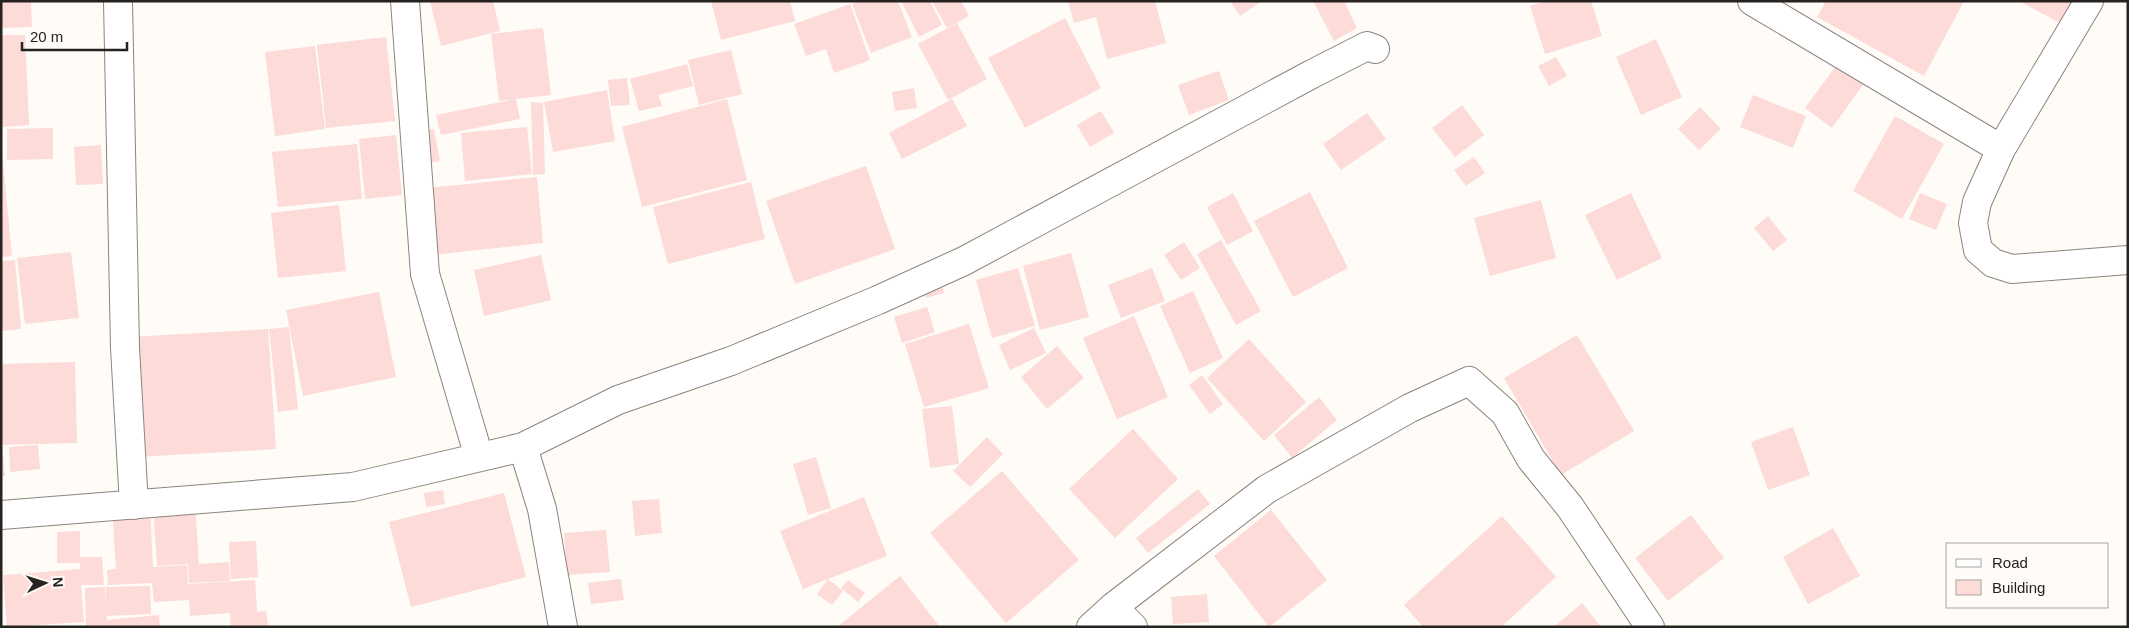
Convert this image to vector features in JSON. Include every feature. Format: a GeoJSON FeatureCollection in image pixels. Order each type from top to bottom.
{"type":"FeatureCollection","features":[{"type":"Feature","properties":{"kind":"street"},"geometry":{"type":"LineString","coordinates":[[118,1],[125,348],[134,505]]}},
{"type":"Feature","properties":{"kind":"street"},"geometry":{"type":"LineString","coordinates":[[405,1],[425,274],[479,457]]}},
{"type":"Feature","properties":{"kind":"street"},"geometry":{"type":"LineString","coordinates":[[1752,1],[2001,150]]}},
{"type":"Feature","properties":{"kind":"street"},"geometry":{"type":"LineString","coordinates":[[2089,1],[2001,150],[1977,202],[1974,223],[1978,250],[1993,264],[2012,269],[2128,260]]}},
{"type":"Feature","properties":{"kind":"street"},"geometry":{"type":"LineString","coordinates":[[1,515],[353,487],[523,447],[618,400],[732,361],[878,300],[946,269],[1079,200],[1312,74],[1367,46],[1375,49]]}},
{"type":"Feature","properties":{"kind":"street"},"geometry":{"type":"LineString","coordinates":[[1091,627],[1113,607],[1267,489],[1410,408],[1469,381],[1505,413],[1531,459],[1570,507],[1650,627]]}},
{"type":"Feature","properties":{"kind":"street"},"geometry":{"type":"LineString","coordinates":[[523,447],[542,509],[563,627]]}},
{"type":"Feature","properties":{"kind":"street"},"geometry":{"type":"LineString","coordinates":[[1113,607],[1133,627]]}},
{"type":"Feature","properties":{"kind":"building"},"geometry":{"type":"Polygon","coordinates":[[[1,1],[31,1],[32,27],[1,28],[1,1]]]}},
{"type":"Feature","properties":{"kind":"building"},"geometry":{"type":"Polygon","coordinates":[[[430,1],[493,1],[500,31],[441,46],[430,1]]]}},
{"type":"Feature","properties":{"kind":"building"},"geometry":{"type":"Polygon","coordinates":[[[711,1],[790,1],[795,21],[721,40],[711,1]]]}},
{"type":"Feature","properties":{"kind":"building"},"geometry":{"type":"Polygon","coordinates":[[[859,1],[898,1],[912,37],[871,53],[852,4],[859,1]]]}},
{"type":"Feature","properties":{"kind":"building"},"geometry":{"type":"Polygon","coordinates":[[[901,1],[930,1],[942,25],[919,37],[901,1]]]}},
{"type":"Feature","properties":{"kind":"building"},"geometry":{"type":"Polygon","coordinates":[[[932,1],[961,1],[969,16],[947,28],[932,1]]]}},
{"type":"Feature","properties":{"kind":"building"},"geometry":{"type":"Polygon","coordinates":[[[1068,1],[1155,1],[1166,43],[1107,59],[1096,17],[1074,23],[1068,1]]]}},
{"type":"Feature","properties":{"kind":"building"},"geometry":{"type":"Polygon","coordinates":[[[1230,1],[1262,1],[1240,16],[1230,1]]]}},
{"type":"Feature","properties":{"kind":"building"},"geometry":{"type":"Polygon","coordinates":[[[1313,1],[1344,1],[1357,28],[1334,41],[1313,1]]]}},
{"type":"Feature","properties":{"kind":"building"},"geometry":{"type":"Polygon","coordinates":[[[1546,1],[1591,1],[1602,36],[1545,54],[1530,6],[1546,1]]]}},
{"type":"Feature","properties":{"kind":"building"},"geometry":{"type":"Polygon","coordinates":[[[1826,1],[1964,1],[1924,76],[1817,17],[1826,1]]]}},
{"type":"Feature","properties":{"kind":"building"},"geometry":{"type":"Polygon","coordinates":[[[2019,1],[2086,1],[2071,29],[2019,1]]]}},
{"type":"Feature","properties":{"kind":"building"},"geometry":{"type":"Polygon","coordinates":[[[850,4],[870,60],[834,73],[826,49],[806,56],[794,24],[850,4]]]}},
{"type":"Feature","properties":{"kind":"building"},"geometry":{"type":"Polygon","coordinates":[[[1065,18],[1101,88],[1025,128],[988,58],[1065,18]]]}},
{"type":"Feature","properties":{"kind":"building"},"geometry":{"type":"Polygon","coordinates":[[[957,23],[987,79],[948,100],[918,44],[957,23]]]}},
{"type":"Feature","properties":{"kind":"building"},"geometry":{"type":"Polygon","coordinates":[[[543,28],[551,95],[499,101],[491,34],[543,28]]]}},
{"type":"Feature","properties":{"kind":"building"},"geometry":{"type":"Polygon","coordinates":[[[1,35],[25,35],[29,125],[1,127],[1,35]]]}},
{"type":"Feature","properties":{"kind":"building"},"geometry":{"type":"Polygon","coordinates":[[[386,37],[395,121],[326,128],[317,45],[386,37]]]}},
{"type":"Feature","properties":{"kind":"building"},"geometry":{"type":"Polygon","coordinates":[[[1656,39],[1682,97],[1641,115],[1616,57],[1656,39]]]}},
{"type":"Feature","properties":{"kind":"building"},"geometry":{"type":"Polygon","coordinates":[[[315,46],[325,129],[275,136],[265,52],[315,46]]]}},
{"type":"Feature","properties":{"kind":"building"},"geometry":{"type":"Polygon","coordinates":[[[731,50],[742,94],[699,105],[688,60],[731,50]]]}},
{"type":"Feature","properties":{"kind":"building"},"geometry":{"type":"Polygon","coordinates":[[[1844,55],[1870,75],[1832,128],[1805,108],[1844,55]]]}},
{"type":"Feature","properties":{"kind":"building"},"geometry":{"type":"Polygon","coordinates":[[[1556,57],[1567,76],[1549,86],[1538,66],[1556,57]]]}},
{"type":"Feature","properties":{"kind":"building"},"geometry":{"type":"Polygon","coordinates":[[[687,64],[693,86],[658,95],[662,106],[639,111],[630,79],[687,64]]]}},
{"type":"Feature","properties":{"kind":"building"},"geometry":{"type":"Polygon","coordinates":[[[1219,71],[1229,100],[1189,115],[1178,85],[1219,71]]]}},
{"type":"Feature","properties":{"kind":"building"},"geometry":{"type":"Polygon","coordinates":[[[627,78],[630,105],[611,106],[608,80],[627,78]]]}},
{"type":"Feature","properties":{"kind":"building"},"geometry":{"type":"Polygon","coordinates":[[[914,88],[917,108],[895,111],[892,92],[914,88]]]}},
{"type":"Feature","properties":{"kind":"building"},"geometry":{"type":"Polygon","coordinates":[[[607,90],[615,141],[553,152],[544,102],[607,90]]]}},
{"type":"Feature","properties":{"kind":"building"},"geometry":{"type":"Polygon","coordinates":[[[1753,95],[1806,116],[1793,148],[1740,127],[1753,95]]]}},
{"type":"Feature","properties":{"kind":"building"},"geometry":{"type":"Polygon","coordinates":[[[516,99],[520,119],[441,135],[436,115],[516,99]]]}},
{"type":"Feature","properties":{"kind":"building"},"geometry":{"type":"Polygon","coordinates":[[[727,99],[747,180],[642,207],[622,127],[727,99]]]}},
{"type":"Feature","properties":{"kind":"building"},"geometry":{"type":"Polygon","coordinates":[[[952,99],[967,126],[902,159],[889,133],[952,99]]]}},
{"type":"Feature","properties":{"kind":"building"},"geometry":{"type":"Polygon","coordinates":[[[531,102],[543,103],[545,174],[533,175],[531,102]]]}},
{"type":"Feature","properties":{"kind":"building"},"geometry":{"type":"Polygon","coordinates":[[[1462,105],[1484,135],[1455,157],[1432,128],[1462,105]]]}},
{"type":"Feature","properties":{"kind":"building"},"geometry":{"type":"Polygon","coordinates":[[[1700,107],[1721,129],[1699,150],[1678,129],[1700,107]]]}},
{"type":"Feature","properties":{"kind":"building"},"geometry":{"type":"Polygon","coordinates":[[[1101,111],[1114,133],[1090,147],[1077,125],[1101,111]]]}},
{"type":"Feature","properties":{"kind":"building"},"geometry":{"type":"Polygon","coordinates":[[[1367,113],[1386,139],[1341,170],[1323,144],[1367,113]]]}},
{"type":"Feature","properties":{"kind":"building"},"geometry":{"type":"Polygon","coordinates":[[[1895,116],[1944,144],[1902,219],[1853,191],[1895,116]]]}},
{"type":"Feature","properties":{"kind":"building"},"geometry":{"type":"Polygon","coordinates":[[[527,127],[532,174],[465,181],[461,133],[527,127]]]}},
{"type":"Feature","properties":{"kind":"building"},"geometry":{"type":"Polygon","coordinates":[[[53,128],[53,159],[7,160],[7,129],[53,128]]]}},
{"type":"Feature","properties":{"kind":"building"},"geometry":{"type":"Polygon","coordinates":[[[434,129],[440,161],[406,167],[400,136],[434,129]]]}},
{"type":"Feature","properties":{"kind":"building"},"geometry":{"type":"Polygon","coordinates":[[[396,135],[402,195],[365,199],[359,139],[396,135]]]}},
{"type":"Feature","properties":{"kind":"building"},"geometry":{"type":"Polygon","coordinates":[[[1,142],[12,256],[1,257],[1,142]]]}},
{"type":"Feature","properties":{"kind":"building"},"geometry":{"type":"Polygon","coordinates":[[[357,144],[362,199],[278,207],[272,152],[357,144]]]}},
{"type":"Feature","properties":{"kind":"building"},"geometry":{"type":"Polygon","coordinates":[[[101,145],[103,184],[76,185],[74,147],[101,145]]]}},
{"type":"Feature","properties":{"kind":"building"},"geometry":{"type":"Polygon","coordinates":[[[1474,157],[1485,173],[1466,186],[1454,170],[1474,157]]]}},
{"type":"Feature","properties":{"kind":"building"},"geometry":{"type":"Polygon","coordinates":[[[866,166],[895,249],[795,284],[766,201],[866,166]]]}},
{"type":"Feature","properties":{"kind":"building"},"geometry":{"type":"Polygon","coordinates":[[[537,177],[543,243],[423,256],[417,189],[537,177]]]}},
{"type":"Feature","properties":{"kind":"building"},"geometry":{"type":"Polygon","coordinates":[[[751,182],[765,239],[668,264],[653,207],[751,182]]]}},
{"type":"Feature","properties":{"kind":"building"},"geometry":{"type":"Polygon","coordinates":[[[1310,192],[1348,268],[1293,297],[1254,221],[1310,192]]]}},
{"type":"Feature","properties":{"kind":"building"},"geometry":{"type":"Polygon","coordinates":[[[1233,193],[1253,231],[1227,245],[1207,207],[1233,193]]]}},
{"type":"Feature","properties":{"kind":"building"},"geometry":{"type":"Polygon","coordinates":[[[1631,193],[1662,258],[1617,280],[1585,215],[1631,193]]]}},
{"type":"Feature","properties":{"kind":"building"},"geometry":{"type":"Polygon","coordinates":[[[1920,193],[1947,204],[1936,230],[1909,219],[1920,193]]]}},
{"type":"Feature","properties":{"kind":"building"},"geometry":{"type":"Polygon","coordinates":[[[1541,200],[1556,258],[1490,276],[1474,218],[1541,200]]]}},
{"type":"Feature","properties":{"kind":"building"},"geometry":{"type":"Polygon","coordinates":[[[339,205],[346,271],[278,278],[271,213],[339,205]]]}},
{"type":"Feature","properties":{"kind":"building"},"geometry":{"type":"Polygon","coordinates":[[[1768,216],[1787,240],[1773,251],[1754,228],[1768,216]]]}},
{"type":"Feature","properties":{"kind":"building"},"geometry":{"type":"Polygon","coordinates":[[[1221,240],[1261,311],[1236,325],[1197,254],[1221,240]]]}},
{"type":"Feature","properties":{"kind":"building"},"geometry":{"type":"Polygon","coordinates":[[[1184,242],[1200,268],[1181,280],[1164,255],[1184,242]]]}},
{"type":"Feature","properties":{"kind":"building"},"geometry":{"type":"Polygon","coordinates":[[[71,252],[79,318],[25,324],[17,258],[71,252]]]}},
{"type":"Feature","properties":{"kind":"building"},"geometry":{"type":"Polygon","coordinates":[[[1071,253],[1089,317],[1040,330],[1023,266],[1071,253]]]}},
{"type":"Feature","properties":{"kind":"building"},"geometry":{"type":"Polygon","coordinates":[[[541,255],[551,300],[484,316],[474,270],[541,255]]]}},
{"type":"Feature","properties":{"kind":"building"},"geometry":{"type":"Polygon","coordinates":[[[15,260],[21,329],[1,331],[1,261],[15,260]]]}},
{"type":"Feature","properties":{"kind":"building"},"geometry":{"type":"Polygon","coordinates":[[[1018,268],[1035,326],[992,338],[976,280],[1018,268]]]}},
{"type":"Feature","properties":{"kind":"building"},"geometry":{"type":"Polygon","coordinates":[[[1152,268],[1165,301],[1121,318],[1108,285],[1152,268]]]}},
{"type":"Feature","properties":{"kind":"building"},"geometry":{"type":"Polygon","coordinates":[[[939,275],[944,293],[926,298],[921,281],[939,275]]]}},
{"type":"Feature","properties":{"kind":"building"},"geometry":{"type":"Polygon","coordinates":[[[1193,291],[1223,358],[1190,373],[1160,306],[1193,291]]]}},
{"type":"Feature","properties":{"kind":"building"},"geometry":{"type":"Polygon","coordinates":[[[379,292],[396,377],[303,396],[286,310],[379,292]]]}},
{"type":"Feature","properties":{"kind":"building"},"geometry":{"type":"Polygon","coordinates":[[[927,307],[935,332],[902,343],[894,317],[927,307]]]}},
{"type":"Feature","properties":{"kind":"building"},"geometry":{"type":"Polygon","coordinates":[[[1134,316],[1168,397],[1117,419],[1083,338],[1134,316]]]}},
{"type":"Feature","properties":{"kind":"building"},"geometry":{"type":"Polygon","coordinates":[[[969,324],[989,388],[924,407],[905,344],[969,324]]]}},
{"type":"Feature","properties":{"kind":"building"},"geometry":{"type":"Polygon","coordinates":[[[289,327],[298,409],[278,412],[269,329],[289,327]]]}},
{"type":"Feature","properties":{"kind":"building"},"geometry":{"type":"Polygon","coordinates":[[[1034,328],[1046,353],[1010,370],[999,345],[1034,328]]]}},
{"type":"Feature","properties":{"kind":"building"},"geometry":{"type":"Polygon","coordinates":[[[268,329],[276,449],[137,457],[130,337],[268,329]]]}},
{"type":"Feature","properties":{"kind":"building"},"geometry":{"type":"Polygon","coordinates":[[[1577,335],[1634,431],[1561,475],[1504,378],[1577,335]]]}},
{"type":"Feature","properties":{"kind":"building"},"geometry":{"type":"Polygon","coordinates":[[[1249,339],[1306,402],[1264,441],[1207,378],[1249,339]]]}},
{"type":"Feature","properties":{"kind":"building"},"geometry":{"type":"Polygon","coordinates":[[[1057,346],[1084,378],[1047,409],[1021,377],[1057,346]]]}},
{"type":"Feature","properties":{"kind":"building"},"geometry":{"type":"Polygon","coordinates":[[[75,362],[77,443],[1,445],[1,364],[75,362]]]}},
{"type":"Feature","properties":{"kind":"building"},"geometry":{"type":"Polygon","coordinates":[[[1202,375],[1223,404],[1210,414],[1189,385],[1202,375]]]}},
{"type":"Feature","properties":{"kind":"building"},"geometry":{"type":"Polygon","coordinates":[[[1319,397],[1337,420],[1292,458],[1274,435],[1319,397]]]}},
{"type":"Feature","properties":{"kind":"building"},"geometry":{"type":"Polygon","coordinates":[[[952,406],[959,464],[930,468],[922,409],[952,406]]]}},
{"type":"Feature","properties":{"kind":"building"},"geometry":{"type":"Polygon","coordinates":[[[1793,427],[1810,475],[1768,490],[1751,442],[1793,427]]]}},
{"type":"Feature","properties":{"kind":"building"},"geometry":{"type":"Polygon","coordinates":[[[1133,429],[1178,479],[1115,538],[1069,489],[1133,429]]]}},
{"type":"Feature","properties":{"kind":"building"},"geometry":{"type":"Polygon","coordinates":[[[987,437],[1003,454],[970,487],[953,471],[987,437]]]}},
{"type":"Feature","properties":{"kind":"building"},"geometry":{"type":"Polygon","coordinates":[[[38,445],[40,469],[10,472],[9,447],[38,445]]]}},
{"type":"Feature","properties":{"kind":"building"},"geometry":{"type":"Polygon","coordinates":[[[1,454],[3,454],[5,476],[1,476],[1,454]]]}},
{"type":"Feature","properties":{"kind":"building"},"geometry":{"type":"Polygon","coordinates":[[[816,457],[831,508],[808,515],[793,464],[816,457]]]}},
{"type":"Feature","properties":{"kind":"building"},"geometry":{"type":"Polygon","coordinates":[[[1002,471],[1079,560],[1006,623],[930,533],[1002,471]]]}},
{"type":"Feature","properties":{"kind":"building"},"geometry":{"type":"Polygon","coordinates":[[[1198,489],[1210,504],[1148,553],[1136,538],[1198,489]]]}},
{"type":"Feature","properties":{"kind":"building"},"geometry":{"type":"Polygon","coordinates":[[[443,490],[445,504],[426,507],[424,493],[443,490]]]}},
{"type":"Feature","properties":{"kind":"building"},"geometry":{"type":"Polygon","coordinates":[[[504,493],[526,577],[411,607],[389,522],[504,493]]]}},
{"type":"Feature","properties":{"kind":"building"},"geometry":{"type":"Polygon","coordinates":[[[864,497],[887,556],[803,589],[780,531],[864,497]]]}},
{"type":"Feature","properties":{"kind":"building"},"geometry":{"type":"Polygon","coordinates":[[[659,499],[662,533],[635,536],[632,501],[659,499]]]}},
{"type":"Feature","properties":{"kind":"building"},"geometry":{"type":"Polygon","coordinates":[[[195,504],[199,564],[229,562],[230,581],[189,583],[188,564],[157,566],[153,507],[195,504]]]}},
{"type":"Feature","properties":{"kind":"building"},"geometry":{"type":"Polygon","coordinates":[[[150,506],[153,567],[187,565],[188,584],[255,580],[257,612],[266,611],[268,627],[231,627],[230,613],[190,616],[189,600],[154,602],[152,583],[108,585],[107,570],[116,569],[112,508],[150,506]]]}},
{"type":"Feature","properties":{"kind":"building"},"geometry":{"type":"Polygon","coordinates":[[[1271,510],[1327,580],[1269,627],[1214,556],[1271,510]]]}},
{"type":"Feature","properties":{"kind":"building"},"geometry":{"type":"Polygon","coordinates":[[[1691,515],[1724,558],[1668,601],[1635,558],[1691,515]]]}},
{"type":"Feature","properties":{"kind":"building"},"geometry":{"type":"Polygon","coordinates":[[[1502,516],[1556,577],[1501,627],[1423,627],[1404,605],[1502,516]]]}},
{"type":"Feature","properties":{"kind":"building"},"geometry":{"type":"Polygon","coordinates":[[[1833,528],[1860,576],[1808,604],[1783,557],[1833,528]]]}},
{"type":"Feature","properties":{"kind":"building"},"geometry":{"type":"Polygon","coordinates":[[[606,530],[610,572],[567,575],[564,533],[606,530]]]}},
{"type":"Feature","properties":{"kind":"building"},"geometry":{"type":"Polygon","coordinates":[[[80,531],[80,557],[102,557],[104,585],[81,585],[84,622],[7,627],[3,575],[80,569],[80,563],[57,563],[57,532],[80,531]]]}},
{"type":"Feature","properties":{"kind":"building"},"geometry":{"type":"Polygon","coordinates":[[[256,541],[258,577],[231,579],[229,542],[256,541]]]}},
{"type":"Feature","properties":{"kind":"building"},"geometry":{"type":"Polygon","coordinates":[[[900,576],[940,627],[837,627],[900,576]]]}},
{"type":"Feature","properties":{"kind":"building"},"geometry":{"type":"Polygon","coordinates":[[[621,579],[624,600],[591,604],[588,583],[621,579]]]}},
{"type":"Feature","properties":{"kind":"building"},"geometry":{"type":"Polygon","coordinates":[[[828,579],[843,591],[832,605],[817,594],[828,579]]]}},
{"type":"Feature","properties":{"kind":"building"},"geometry":{"type":"Polygon","coordinates":[[[848,580],[865,593],[858,602],[841,588],[848,580]]]}},
{"type":"Feature","properties":{"kind":"building"},"geometry":{"type":"Polygon","coordinates":[[[150,586],[151,614],[107,616],[107,620],[159,615],[160,627],[86,627],[85,588],[105,587],[106,607],[106,587],[150,586]]]}},
{"type":"Feature","properties":{"kind":"building"},"geometry":{"type":"Polygon","coordinates":[[[1207,594],[1209,622],[1173,624],[1171,597],[1207,594]]]}},
{"type":"Feature","properties":{"kind":"building"},"geometry":{"type":"Polygon","coordinates":[[[1582,603],[1601,627],[1554,627],[1582,603]]]}}]}
